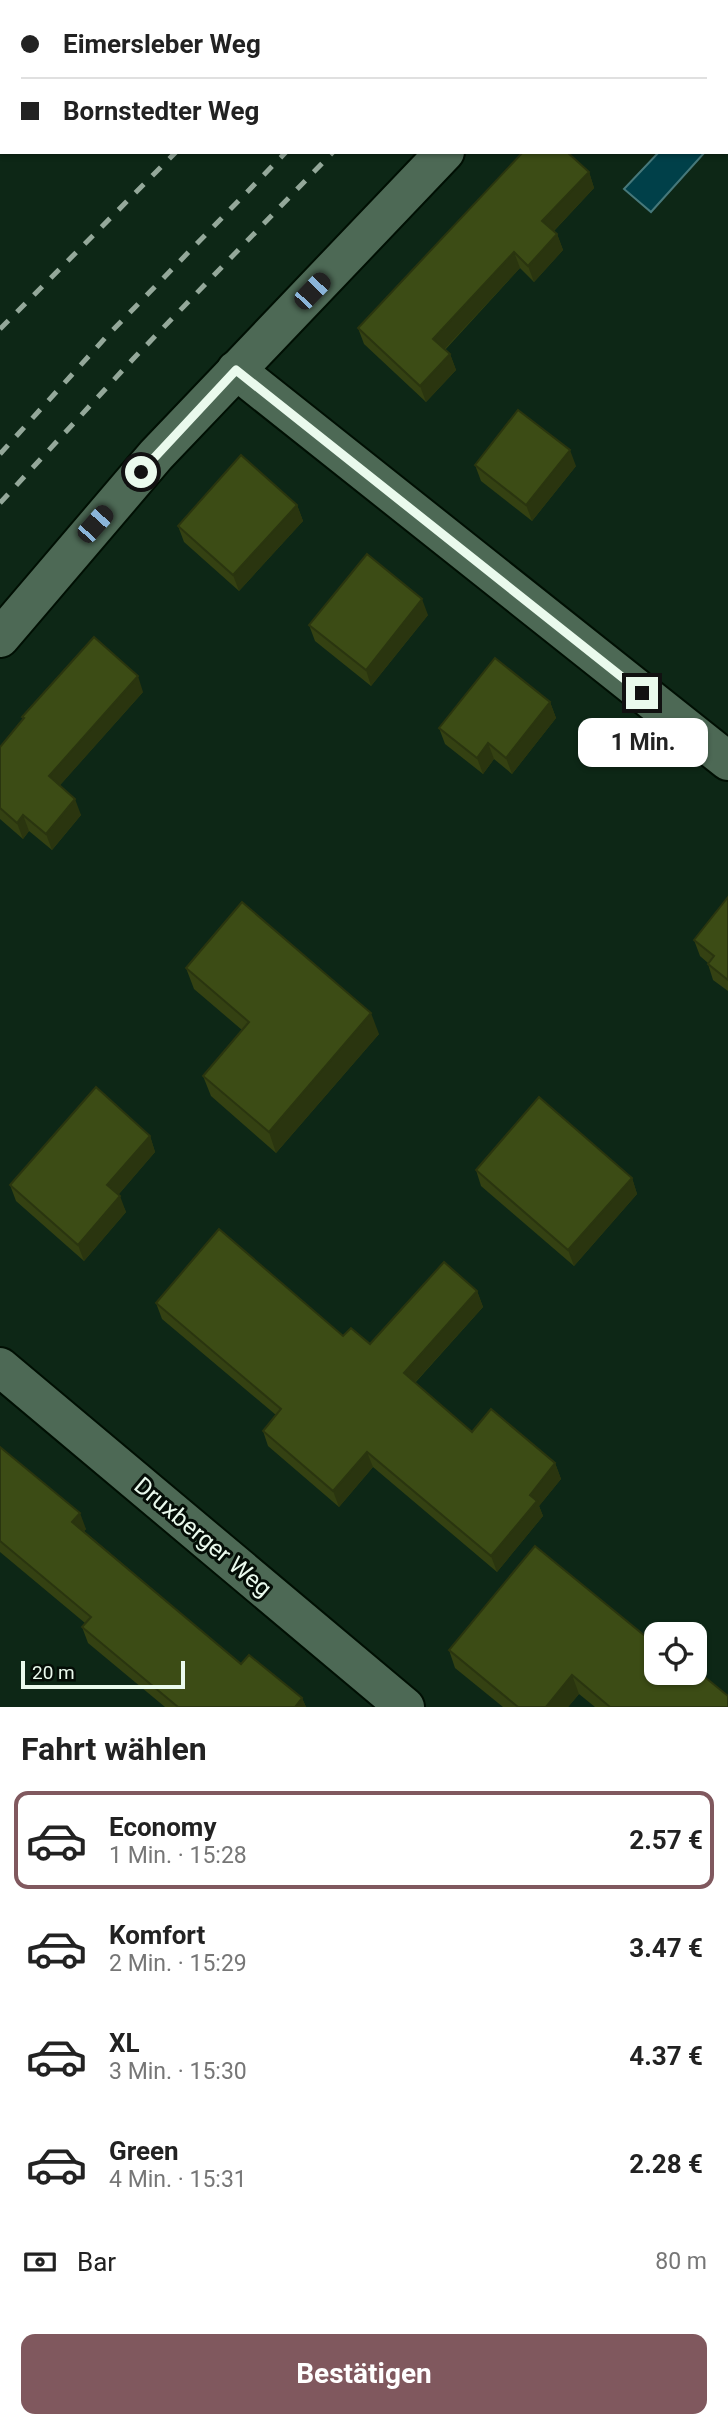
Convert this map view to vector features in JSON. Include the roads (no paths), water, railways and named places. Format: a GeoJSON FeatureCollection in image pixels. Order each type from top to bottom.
{"type":"FeatureCollection","features":[{"type":"Feature","properties":{"kind":"street"},"geometry":{"type":"LineString","coordinates":[[0,638],[89,532],[236,370],[443,154]]}},
{"type":"Feature","properties":{"kind":"street"},"geometry":{"type":"LineString","coordinates":[[236,370],[728,761]]}},
{"type":"Feature","properties":{"kind":"street","name":"Druxberger Weg"},"geometry":{"type":"LineString","coordinates":[[0,1367],[405,1707]]}},
{"type":"Feature","properties":{"kind":"water"},"geometry":{"type":"Polygon","coordinates":[[[657,154],[703,154],[651,212],[624,189],[657,154]]]}},
{"type":"Feature","properties":{"kind":"railway"},"geometry":{"type":"LineString","coordinates":[[0,329],[174,154]]}},
{"type":"Feature","properties":{"kind":"railway"},"geometry":{"type":"LineString","coordinates":[[0,454],[107,336],[284,154]]}},
{"type":"Feature","properties":{"kind":"railway"},"geometry":{"type":"LineString","coordinates":[[0,503],[134,358],[331,154]]}}]}
